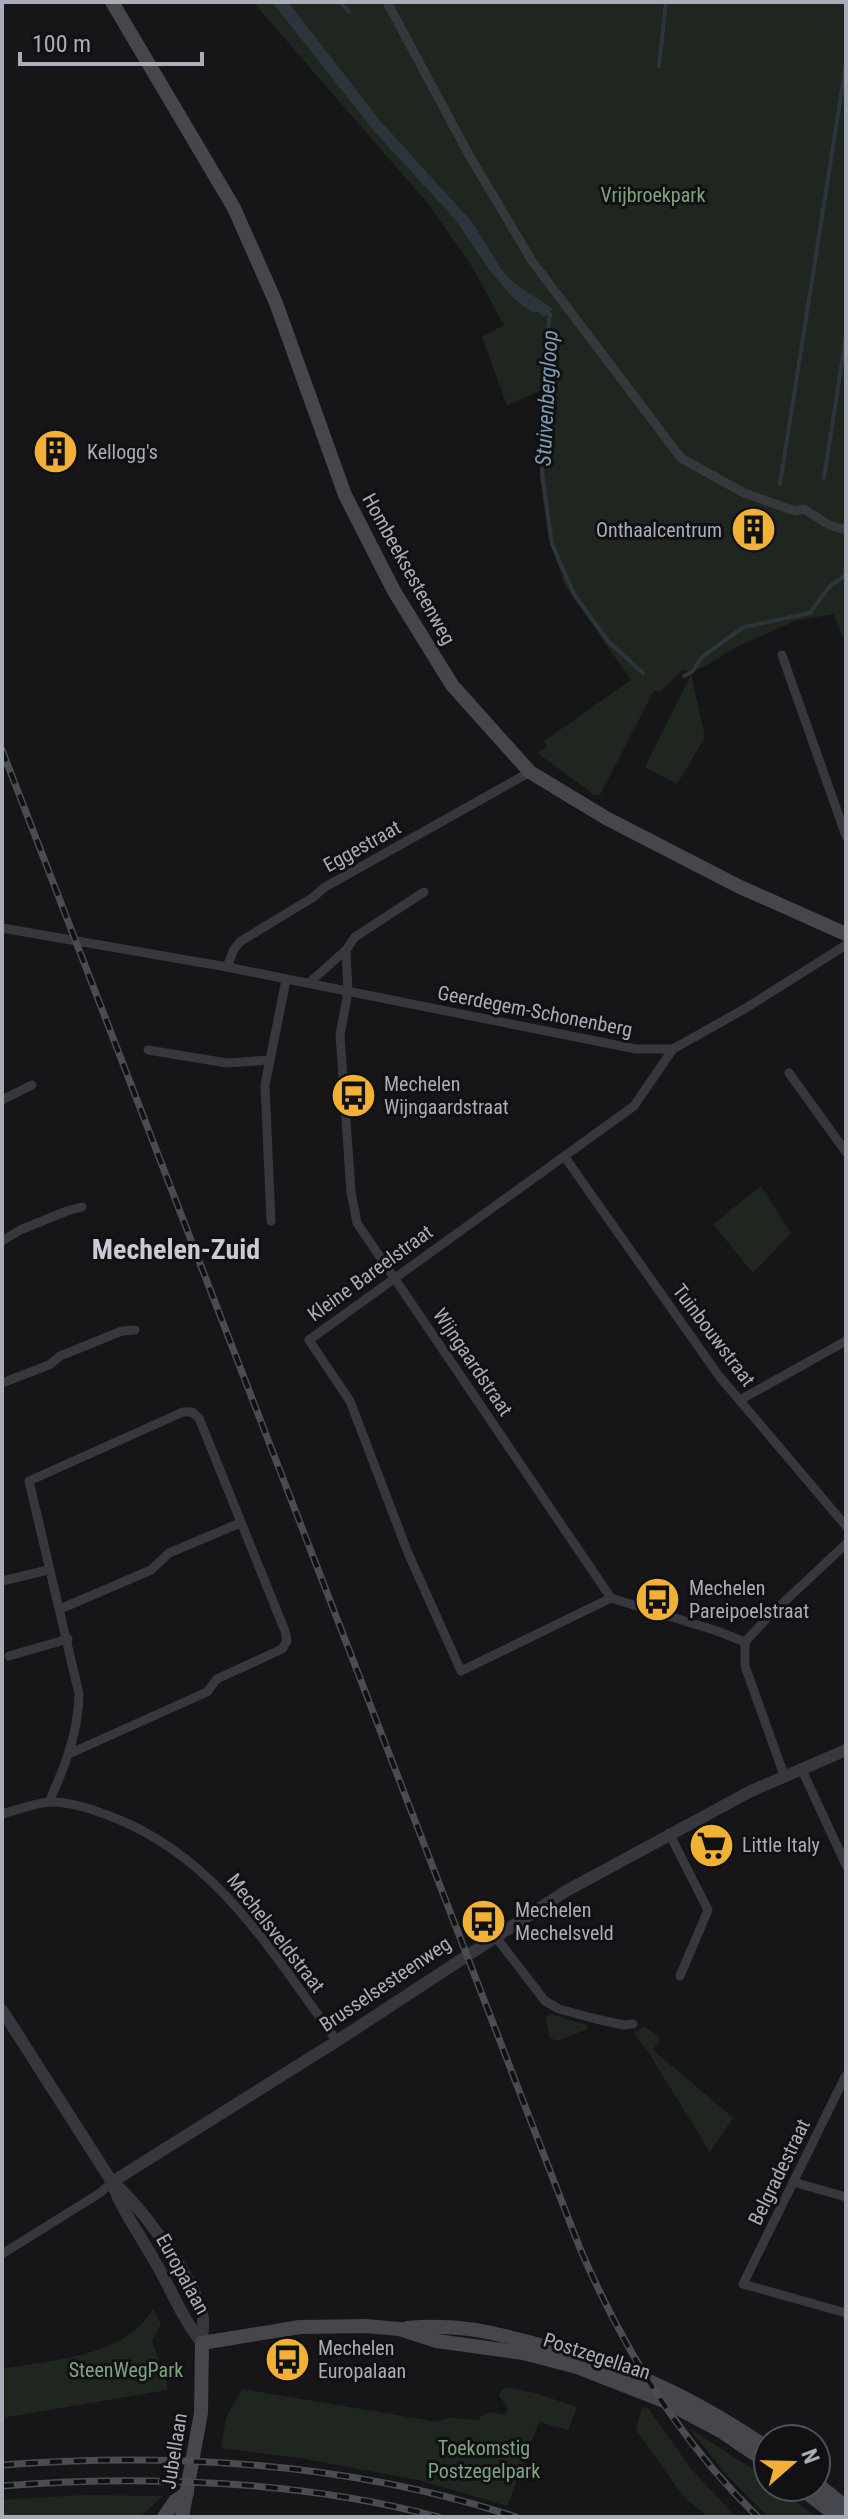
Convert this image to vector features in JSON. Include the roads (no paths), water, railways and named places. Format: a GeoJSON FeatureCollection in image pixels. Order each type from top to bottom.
{"type":"FeatureCollection","features":[{"type":"Feature","properties":{"kind":"main road","name":"Hombeeksesteenweg"},"geometry":{"type":"LineString","coordinates":[[112,2],[234,208],[276,303],[345,495],[394,591],[452,685],[530,772],[606,818],[738,886],[846,934]]}},
{"type":"Feature","properties":{"kind":"main road","name":"Postzegellaan"},"geometry":{"type":"LineString","coordinates":[[202,2343],[275,2330],[329,2325],[399,2329],[441,2325],[482,2330],[608,2363],[693,2400],[752,2438]]}},
{"type":"Feature","properties":{"kind":"main road","name":"Postzegellaan"},"geometry":{"type":"LineString","coordinates":[[399,2329],[437,2341],[523,2353],[610,2378],[687,2413],[752,2452]]}},
{"type":"Feature","properties":{"kind":"main road","name":"Jubellaan"},"geometry":{"type":"LineString","coordinates":[[182,2517],[201,2413],[202,2343]]}},
{"type":"Feature","properties":{"kind":"main road"},"geometry":{"type":"LineString","coordinates":[[164,2517],[175,2501],[187,2497],[192,2517]]}},
{"type":"Feature","properties":{"kind":"main road"},"geometry":{"type":"LineString","coordinates":[[820,2503],[838,2517]]}},
{"type":"Feature","properties":{"kind":"street"},"geometry":{"type":"LineString","coordinates":[[387,2],[469,155],[532,261],[681,458],[744,493],[795,511],[804,509],[829,525],[846,530]]}},
{"type":"Feature","properties":{"kind":"street"},"geometry":{"type":"LineString","coordinates":[[782,655],[846,836]]}},
{"type":"Feature","properties":{"kind":"street","name":"Eggestraat"},"geometry":{"type":"LineString","coordinates":[[227,967],[241,941],[325,887],[530,772]]}},
{"type":"Feature","properties":{"kind":"street"},"geometry":{"type":"LineString","coordinates":[[309,983],[346,950],[355,937],[424,892]]}},
{"type":"Feature","properties":{"kind":"street","name":"Geerdegem-Schonenberg"},"geometry":{"type":"LineString","coordinates":[[2,928],[227,967],[636,1049],[673,1049]]}},
{"type":"Feature","properties":{"kind":"street"},"geometry":{"type":"LineString","coordinates":[[673,1049],[746,1008],[846,945]]}},
{"type":"Feature","properties":{"kind":"street","name":"Wijngaardstraat"},"geometry":{"type":"LineString","coordinates":[[346,950],[348,992],[340,1035],[351,1192],[357,1223],[611,1598]]}},
{"type":"Feature","properties":{"kind":"street"},"geometry":{"type":"LineString","coordinates":[[271,1221],[265,1085],[286,980]]}},
{"type":"Feature","properties":{"kind":"street","name":"Kleine Bareelstraat"},"geometry":{"type":"LineString","coordinates":[[611,1598],[461,1671],[408,1553],[350,1401],[309,1340],[634,1106],[673,1049]]}},
{"type":"Feature","properties":{"kind":"street"},"geometry":{"type":"LineString","coordinates":[[148,1050],[227,1063],[270,1060]]}},
{"type":"Feature","properties":{"kind":"street"},"geometry":{"type":"LineString","coordinates":[[789,1073],[846,1152]]}},
{"type":"Feature","properties":{"kind":"street"},"geometry":{"type":"LineString","coordinates":[[2,1100],[32,1085]]}},
{"type":"Feature","properties":{"kind":"street","name":"Tuinbouwstraat"},"geometry":{"type":"LineString","coordinates":[[564,1156],[719,1376],[846,1526]]}},
{"type":"Feature","properties":{"kind":"street"},"geometry":{"type":"LineString","coordinates":[[2,1241],[20,1230],[82,1207]]}},
{"type":"Feature","properties":{"kind":"street"},"geometry":{"type":"LineString","coordinates":[[2,1383],[122,1331],[135,1330]]}},
{"type":"Feature","properties":{"kind":"street"},"geometry":{"type":"LineString","coordinates":[[740,1400],[846,1341]]}},
{"type":"Feature","properties":{"kind":"street"},"geometry":{"type":"LineString","coordinates":[[49,1802],[71,1753],[79,1720],[79,1694],[29,1481],[183,1412],[192,1412],[199,1418],[287,1641],[282,1649],[217,1679],[207,1692],[71,1753]]}},
{"type":"Feature","properties":{"kind":"street"},"geometry":{"type":"LineString","coordinates":[[60,1609],[151,1570],[169,1553],[240,1523]]}},
{"type":"Feature","properties":{"kind":"street"},"geometry":{"type":"LineString","coordinates":[[784,1775],[745,1666],[745,1642],[846,1544]]}},
{"type":"Feature","properties":{"kind":"street"},"geometry":{"type":"LineString","coordinates":[[2,1581],[48,1570]]}},
{"type":"Feature","properties":{"kind":"street"},"geometry":{"type":"LineString","coordinates":[[611,1598],[745,1642]]}},
{"type":"Feature","properties":{"kind":"street"},"geometry":{"type":"LineString","coordinates":[[9,1656],[68,1639]]}},
{"type":"Feature","properties":{"kind":"street","name":"Brusselsesteenweg"},"geometry":{"type":"LineString","coordinates":[[2,2254],[566,1891],[669,1833],[784,1775],[846,1750]]}},
{"type":"Feature","properties":{"kind":"street"},"geometry":{"type":"LineString","coordinates":[[801,1768],[846,1865]]}},
{"type":"Feature","properties":{"kind":"street","name":"Mechelsveldstraat"},"geometry":{"type":"LineString","coordinates":[[2,1814],[49,1802],[85,1806],[161,1840],[202,1870],[243,1915],[337,2041]]}},
{"type":"Feature","properties":{"kind":"street"},"geometry":{"type":"LineString","coordinates":[[669,1833],[708,1910],[680,1976]]}},
{"type":"Feature","properties":{"kind":"street"},"geometry":{"type":"LineString","coordinates":[[495,1936],[545,2001],[559,2009],[596,2019],[633,2024]]}},
{"type":"Feature","properties":{"kind":"street","name":"Europalaan"},"geometry":{"type":"LineString","coordinates":[[2,2011],[112,2182],[122,2209],[154,2260],[184,2321],[202,2343]]}},
{"type":"Feature","properties":{"kind":"street","name":"Belgradestraat"},"geometry":{"type":"LineString","coordinates":[[846,2075],[743,2284],[846,2313]]}},
{"type":"Feature","properties":{"kind":"street","name":"Europalaan"},"geometry":{"type":"LineString","coordinates":[[112,2182],[135,2202],[177,2264],[203,2317],[202,2343]]}},
{"type":"Feature","properties":{"kind":"street"},"geometry":{"type":"LineString","coordinates":[[793,2182],[846,2197]]}},
{"type":"Feature","properties":{"kind":"waterway"},"geometry":{"type":"LineString","coordinates":[[340,2],[349,12]]}},
{"type":"Feature","properties":{"kind":"waterway"},"geometry":{"type":"LineString","coordinates":[[659,66],[666,2]]}},
{"type":"Feature","properties":{"kind":"waterway"},"geometry":{"type":"LineString","coordinates":[[780,484],[846,64]]}},
{"type":"Feature","properties":{"kind":"waterway","name":"Stuivenbergloop"},"geometry":{"type":"LineString","coordinates":[[544,312],[550,314],[544,360],[546,386],[542,473],[552,544],[574,594],[608,641],[643,673]]}},
{"type":"Feature","properties":{"kind":"waterway"},"geometry":{"type":"LineString","coordinates":[[824,478],[846,336]]}},
{"type":"Feature","properties":{"kind":"waterway","name":"Stuivenbergloop"},"geometry":{"type":"LineString","coordinates":[[684,676],[692,672],[703,656],[744,627],[810,613],[830,586],[846,575]]}},
{"type":"Feature","properties":{"kind":"railway"},"geometry":{"type":"LineString","coordinates":[[2,750],[579,2246],[614,2320],[655,2390],[702,2456],[758,2517]]}},
{"type":"Feature","properties":{"kind":"railway"},"geometry":{"type":"LineString","coordinates":[[2,2465],[131,2460],[262,2466],[391,2484],[516,2517]]}},
{"type":"Feature","properties":{"kind":"railway"},"geometry":{"type":"LineString","coordinates":[[2,2486],[110,2481],[221,2484],[331,2495],[438,2517]]}},
{"type":"Feature","properties":{"kind":"place","name":"Kellogg's"},"geometry":{"type":"Point","coordinates":[56,452]}},
{"type":"Feature","properties":{"kind":"place","name":"Onthaalcentrum"},"geometry":{"type":"Point","coordinates":[753,530]}},
{"type":"Feature","properties":{"kind":"place","name":"Mechelen Wijngaardstraat"},"geometry":{"type":"Point","coordinates":[353,1095]}},
{"type":"Feature","properties":{"kind":"place","name":"Mechelen Pareipoelstraat"},"geometry":{"type":"Point","coordinates":[658,1599]}},
{"type":"Feature","properties":{"kind":"place","name":"Little Italy"},"geometry":{"type":"Point","coordinates":[711,1845]}},
{"type":"Feature","properties":{"kind":"place","name":"Mechelen Mechelsveld"},"geometry":{"type":"Point","coordinates":[484,1921]}},
{"type":"Feature","properties":{"kind":"place","name":"Mechelen Europalaan"},"geometry":{"type":"Point","coordinates":[287,2360]}},
{"type":"Feature","properties":{"kind":"district","name":"Mechelen-Zuid"},"geometry":{"type":"Point","coordinates":[176,1249]}},
{"type":"Feature","properties":{"kind":"park label","name":"Vrijbroekpark"},"geometry":{"type":"Point","coordinates":[653,195]}},
{"type":"Feature","properties":{"kind":"park label","name":"SteenWegPark"},"geometry":{"type":"Point","coordinates":[126,2370]}},
{"type":"Feature","properties":{"kind":"park label","name":"Toekomstig Postzegelpark"},"geometry":{"type":"Point","coordinates":[484,2460]}}]}
